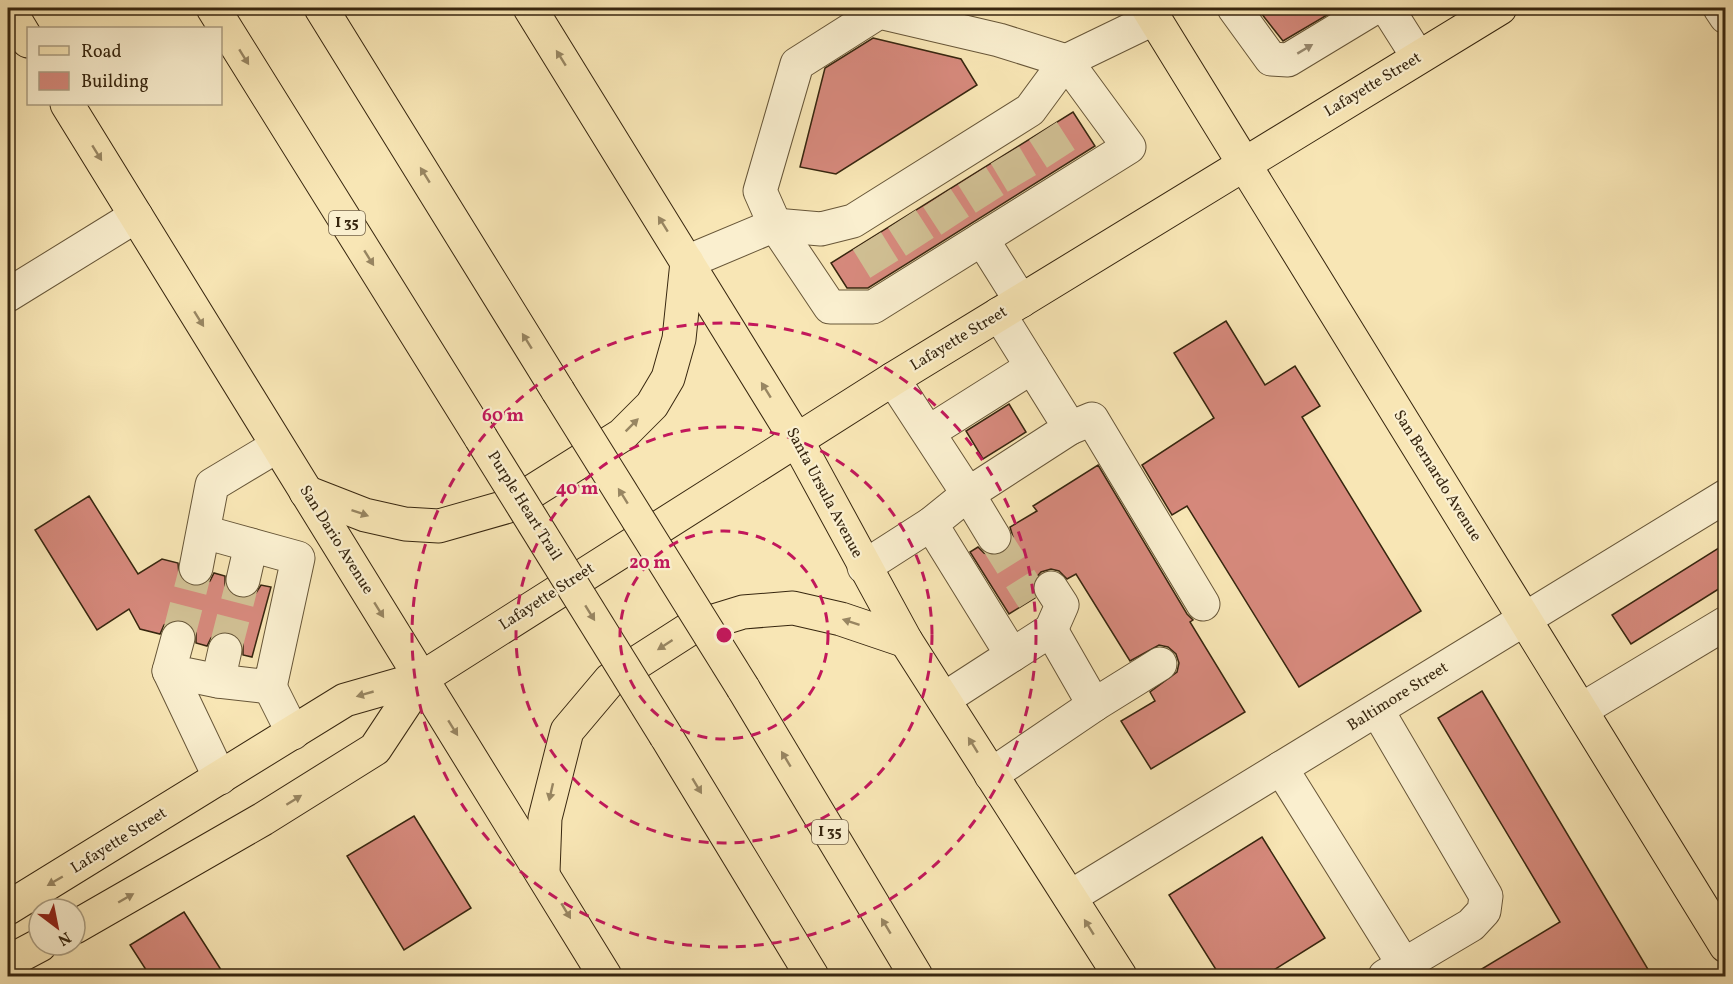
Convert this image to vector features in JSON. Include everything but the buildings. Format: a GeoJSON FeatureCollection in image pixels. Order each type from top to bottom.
{"type":"FeatureCollection","features":[{"type":"Feature","properties":{"kind":"main road"},"geometry":{"type":"LineString","coordinates":[[8,8],[27,39]]}},
{"type":"Feature","properties":{"kind":"main road","name":"Purple Heart Trail"},"geometry":{"type":"LineString","coordinates":[[213,8],[482,438],[812,976]]}},
{"type":"Feature","properties":{"kind":"main road","name":"I 35"},"geometry":{"type":"LineString","coordinates":[[321,8],[743,688],[916,976]]}},
{"type":"Feature","properties":{"kind":"main road","name":"Santa Ursula Avenue"},"geometry":{"type":"LineString","coordinates":[[530,8],[796,439],[906,641],[1120,976]]}},
{"type":"Feature","properties":{"kind":"main road","name":"Lafayette Street"},"geometry":{"type":"LineString","coordinates":[[8,908],[345,700],[422,678],[796,439],[1500,8]]}},
{"type":"Feature","properties":{"kind":"main road","name":"San Bernardo Avenue"},"geometry":{"type":"LineString","coordinates":[[1152,13],[1725,946]]}},
{"type":"Feature","properties":{"kind":"main road","name":"San Dario Avenue"},"geometry":{"type":"LineString","coordinates":[[68,105],[330,532],[543,872],[605,976]]}},
{"type":"Feature","properties":{"kind":"main road"},"geometry":{"type":"LineString","coordinates":[[306,492],[365,515],[405,524],[439,526],[509,506],[622,435],[652,405],[668,378],[679,339],[687,262]]}},
{"type":"Feature","properties":{"kind":"main road"},"geometry":{"type":"LineString","coordinates":[[543,872],[545,818],[567,731],[610,680],[682,633],[743,612],[793,608],[841,619],[906,641]]}},
{"type":"Feature","properties":{"kind":"main road","name":"Lafayette Street"},"geometry":{"type":"LineString","coordinates":[[87,920],[263,819],[375,749],[422,678]]}},
{"type":"Feature","properties":{"kind":"main road"},"geometry":{"type":"LineString","coordinates":[[13,966],[27,955]]}},
{"type":"Feature","properties":{"kind":"street"},"geometry":{"type":"LineString","coordinates":[[1234,8],[1270,59],[1288,60],[1374,8]]}},
{"type":"Feature","properties":{"kind":"street"},"geometry":{"type":"LineString","coordinates":[[1387,8],[1418,57]]}},
{"type":"Feature","properties":{"kind":"street"},"geometry":{"type":"LineString","coordinates":[[1720,8],[1725,17]]}},
{"type":"Feature","properties":{"kind":"street"},"geometry":{"type":"LineString","coordinates":[[879,12],[999,40],[1066,60],[1129,147],[1072,177],[931,265],[896,287],[873,307],[830,307],[775,225],[760,191],[797,64],[879,12]]}},
{"type":"Feature","properties":{"kind":"street"},"geometry":{"type":"LineString","coordinates":[[687,262],[775,225],[860,231],[1036,121],[1066,60],[1152,13]]}},
{"type":"Feature","properties":{"kind":"street"},"geometry":{"type":"LineString","coordinates":[[8,295],[136,216]]}},
{"type":"Feature","properties":{"kind":"street"},"geometry":{"type":"LineString","coordinates":[[983,234],[1032,367],[1070,428]]}},
{"type":"Feature","properties":{"kind":"street"},"geometry":{"type":"LineString","coordinates":[[929,432],[1032,367]]}},
{"type":"Feature","properties":{"kind":"street"},"geometry":{"type":"LineString","coordinates":[[893,379],[929,432],[976,488],[1004,531]]}},
{"type":"Feature","properties":{"kind":"street"},"geometry":{"type":"LineString","coordinates":[[864,567],[930,524],[976,488],[1070,428],[1092,419],[1203,604]]}},
{"type":"Feature","properties":{"kind":"street"},"geometry":{"type":"LineString","coordinates":[[196,568],[212,485],[277,446]]}},
{"type":"Feature","properties":{"kind":"street","name":"Baltimore Street"},"geometry":{"type":"LineString","coordinates":[[1070,897],[1725,496]]}},
{"type":"Feature","properties":{"kind":"street"},"geometry":{"type":"LineString","coordinates":[[930,524],[1012,656]]}},
{"type":"Feature","properties":{"kind":"street"},"geometry":{"type":"LineString","coordinates":[[204,532],[298,558]]}},
{"type":"Feature","properties":{"kind":"street"},"geometry":{"type":"LineString","coordinates":[[293,733],[270,687],[298,558],[330,532]]}},
{"type":"Feature","properties":{"kind":"street"},"geometry":{"type":"LineString","coordinates":[[243,580],[251,545]]}},
{"type":"Feature","properties":{"kind":"street"},"geometry":{"type":"LineString","coordinates":[[944,699],[1051,630],[1062,605],[1042,593]]}},
{"type":"Feature","properties":{"kind":"street"},"geometry":{"type":"LineString","coordinates":[[1581,710],[1725,623]]}},
{"type":"Feature","properties":{"kind":"street"},"geometry":{"type":"LineString","coordinates":[[1051,630],[1094,705]]}},
{"type":"Feature","properties":{"kind":"street"},"geometry":{"type":"LineString","coordinates":[[178,638],[169,670],[220,778]]}},
{"type":"Feature","properties":{"kind":"street"},"geometry":{"type":"LineString","coordinates":[[991,775],[1094,705],[1160,664]]}},
{"type":"Feature","properties":{"kind":"street"},"geometry":{"type":"LineString","coordinates":[[169,670],[222,666],[270,687]]}},
{"type":"Feature","properties":{"kind":"street"},"geometry":{"type":"LineString","coordinates":[[1281,768],[1395,971],[1471,925],[1484,911],[1486,896],[1377,710]]}},
{"type":"Feature","properties":{"kind":"tunnel"},"geometry":{"type":"LineString","coordinates":[[1043,131],[1070,173]]}},
{"type":"Feature","properties":{"kind":"tunnel"},"geometry":{"type":"LineString","coordinates":[[1005,155],[1030,197]]}},
{"type":"Feature","properties":{"kind":"tunnel"},"geometry":{"type":"LineString","coordinates":[[972,176],[998,217]]}},
{"type":"Feature","properties":{"kind":"tunnel"},"geometry":{"type":"LineString","coordinates":[[937,198],[964,239]]}},
{"type":"Feature","properties":{"kind":"tunnel"},"geometry":{"type":"LineString","coordinates":[[902,219],[929,261]]}},
{"type":"Feature","properties":{"kind":"tunnel"},"geometry":{"type":"LineString","coordinates":[[867,241],[893,283]]}},
{"type":"Feature","properties":{"kind":"tunnel"},"geometry":{"type":"LineString","coordinates":[[994,537],[1033,599]]}},
{"type":"Feature","properties":{"kind":"tunnel"},"geometry":{"type":"LineString","coordinates":[[178,638],[196,568]]}},
{"type":"Feature","properties":{"kind":"tunnel"},"geometry":{"type":"LineString","coordinates":[[225,650],[243,580]]}}]}
